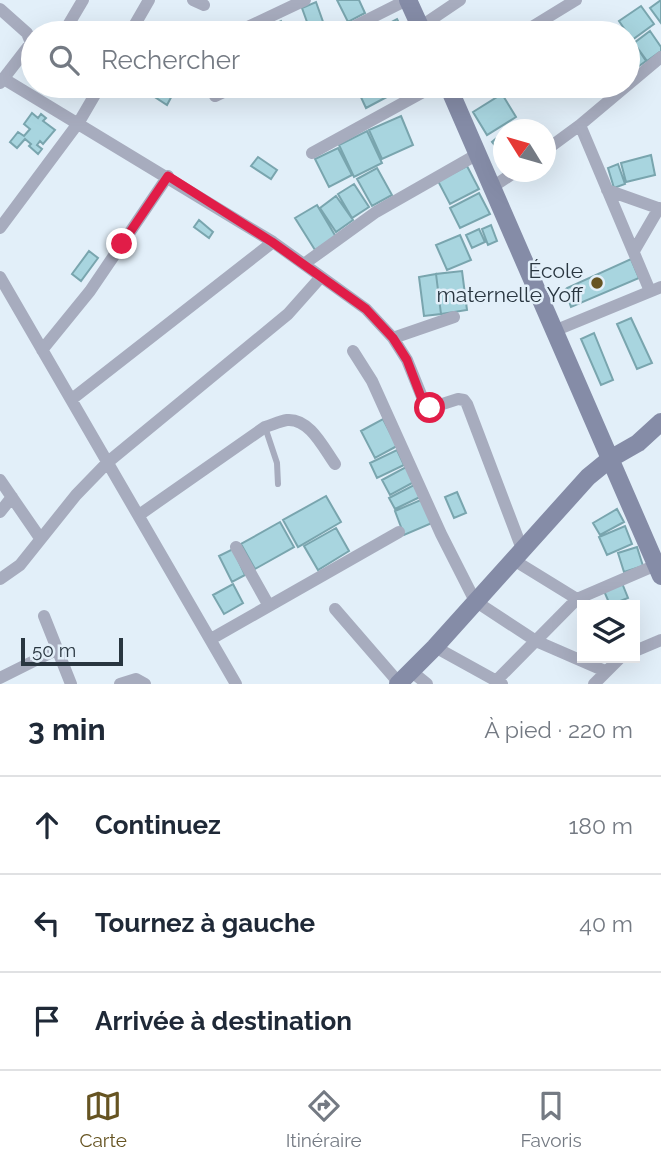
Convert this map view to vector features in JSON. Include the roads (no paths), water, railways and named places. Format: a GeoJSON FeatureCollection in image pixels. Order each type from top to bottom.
{"type":"FeatureCollection","features":[{"type":"Feature","properties":{"kind":"street"},"geometry":{"type":"LineString","coordinates":[[71,21],[83,0]]}},
{"type":"Feature","properties":{"kind":"street"},"geometry":{"type":"LineString","coordinates":[[137,21],[149,0]]}},
{"type":"Feature","properties":{"kind":"street"},"geometry":{"type":"LineString","coordinates":[[261,21],[305,0]]}},
{"type":"Feature","properties":{"kind":"street"},"geometry":{"type":"LineString","coordinates":[[365,21],[408,0],[418,21]]}},
{"type":"Feature","properties":{"kind":"street"},"geometry":{"type":"LineString","coordinates":[[433,21],[460,0]]}},
{"type":"Feature","properties":{"kind":"street"},"geometry":{"type":"LineString","coordinates":[[542,21],[576,0]]}},
{"type":"Feature","properties":{"kind":"street"},"geometry":{"type":"LineString","coordinates":[[0,9],[21,28]]}},
{"type":"Feature","properties":{"kind":"street"},"geometry":{"type":"LineString","coordinates":[[21,56],[2,81],[21,91]]}},
{"type":"Feature","properties":{"kind":"street"},"geometry":{"type":"LineString","coordinates":[[640,74],[661,57]]}},
{"type":"Feature","properties":{"kind":"street"},"geometry":{"type":"LineString","coordinates":[[34,98],[79,122],[272,242],[366,309],[393,338],[407,360],[426,407],[458,399],[467,404],[517,554],[577,599]]}},
{"type":"Feature","properties":{"kind":"street"},"geometry":{"type":"LineString","coordinates":[[0,228],[79,122],[93,98]]}},
{"type":"Feature","properties":{"kind":"street"},"geometry":{"type":"LineString","coordinates":[[312,153],[412,98]]}},
{"type":"Feature","properties":{"kind":"street"},"geometry":{"type":"LineString","coordinates":[[435,647],[500,683],[577,599],[659,570],[453,98]]}},
{"type":"Feature","properties":{"kind":"street"},"geometry":{"type":"LineString","coordinates":[[556,142],[612,98]]}},
{"type":"Feature","properties":{"kind":"street"},"geometry":{"type":"LineString","coordinates":[[554,331],[656,289],[634,251],[580,125]]}},
{"type":"Feature","properties":{"kind":"street"},"geometry":{"type":"LineString","coordinates":[[304,264],[376,212],[477,155]]}},
{"type":"Feature","properties":{"kind":"street"},"geometry":{"type":"LineString","coordinates":[[42,350],[90,291],[168,176]]}},
{"type":"Feature","properties":{"kind":"street"},"geometry":{"type":"LineString","coordinates":[[491,188],[500,182]]}},
{"type":"Feature","properties":{"kind":"street"},"geometry":{"type":"LineString","coordinates":[[607,190],[660,209],[634,251]]}},
{"type":"Feature","properties":{"kind":"street"},"geometry":{"type":"LineString","coordinates":[[72,399],[272,242]]}},
{"type":"Feature","properties":{"kind":"street"},"geometry":{"type":"LineString","coordinates":[[0,276],[236,684]]}},
{"type":"Feature","properties":{"kind":"street"},"geometry":{"type":"LineString","coordinates":[[0,579],[20,565],[76,495],[108,463],[288,314],[320,278]]}},
{"type":"Feature","properties":{"kind":"street"},"geometry":{"type":"LineString","coordinates":[[393,338],[454,317]]}},
{"type":"Feature","properties":{"kind":"street"},"geometry":{"type":"LineString","coordinates":[[353,351],[372,381],[440,534],[475,601],[536,641],[605,671]]}},
{"type":"Feature","properties":{"kind":"street"},"geometry":{"type":"LineString","coordinates":[[139,515],[265,427],[288,420],[298,421],[313,431],[335,464]]}},
{"type":"Feature","properties":{"kind":"street"},"geometry":{"type":"LineString","coordinates":[[403,679],[435,647],[587,477],[610,459],[638,443],[661,422]]}},
{"type":"Feature","properties":{"kind":"street"},"geometry":{"type":"LineString","coordinates":[[0,480],[40,538]]}},
{"type":"Feature","properties":{"kind":"street"},"geometry":{"type":"LineString","coordinates":[[0,512],[12,497]]}},
{"type":"Feature","properties":{"kind":"street"},"geometry":{"type":"LineString","coordinates":[[211,639],[399,532]]}},
{"type":"Feature","properties":{"kind":"street"},"geometry":{"type":"LineString","coordinates":[[236,547],[269,606]]}},
{"type":"Feature","properties":{"kind":"street"},"geometry":{"type":"LineString","coordinates":[[335,610],[403,679],[427,684]]}},
{"type":"Feature","properties":{"kind":"street"},"geometry":{"type":"LineString","coordinates":[[44,616],[71,684]]}},
{"type":"Feature","properties":{"kind":"street"},"geometry":{"type":"LineString","coordinates":[[640,649],[661,640]]}},
{"type":"Feature","properties":{"kind":"street"},"geometry":{"type":"LineString","coordinates":[[0,678],[57,650]]}},
{"type":"Feature","properties":{"kind":"street"},"geometry":{"type":"LineString","coordinates":[[594,684],[614,663]]}},
{"type":"Feature","properties":{"kind":"street"},"geometry":{"type":"LineString","coordinates":[[120,684],[136,679],[145,684]]}},
{"type":"Feature","properties":{"kind":"lane"},"geometry":{"type":"LineString","coordinates":[[265,427],[278,463],[278,484]]}},
{"type":"Feature","properties":{"kind":"place","name":"École maternelle Yoff"},"geometry":{"type":"Point","coordinates":[597,283]}}]}
